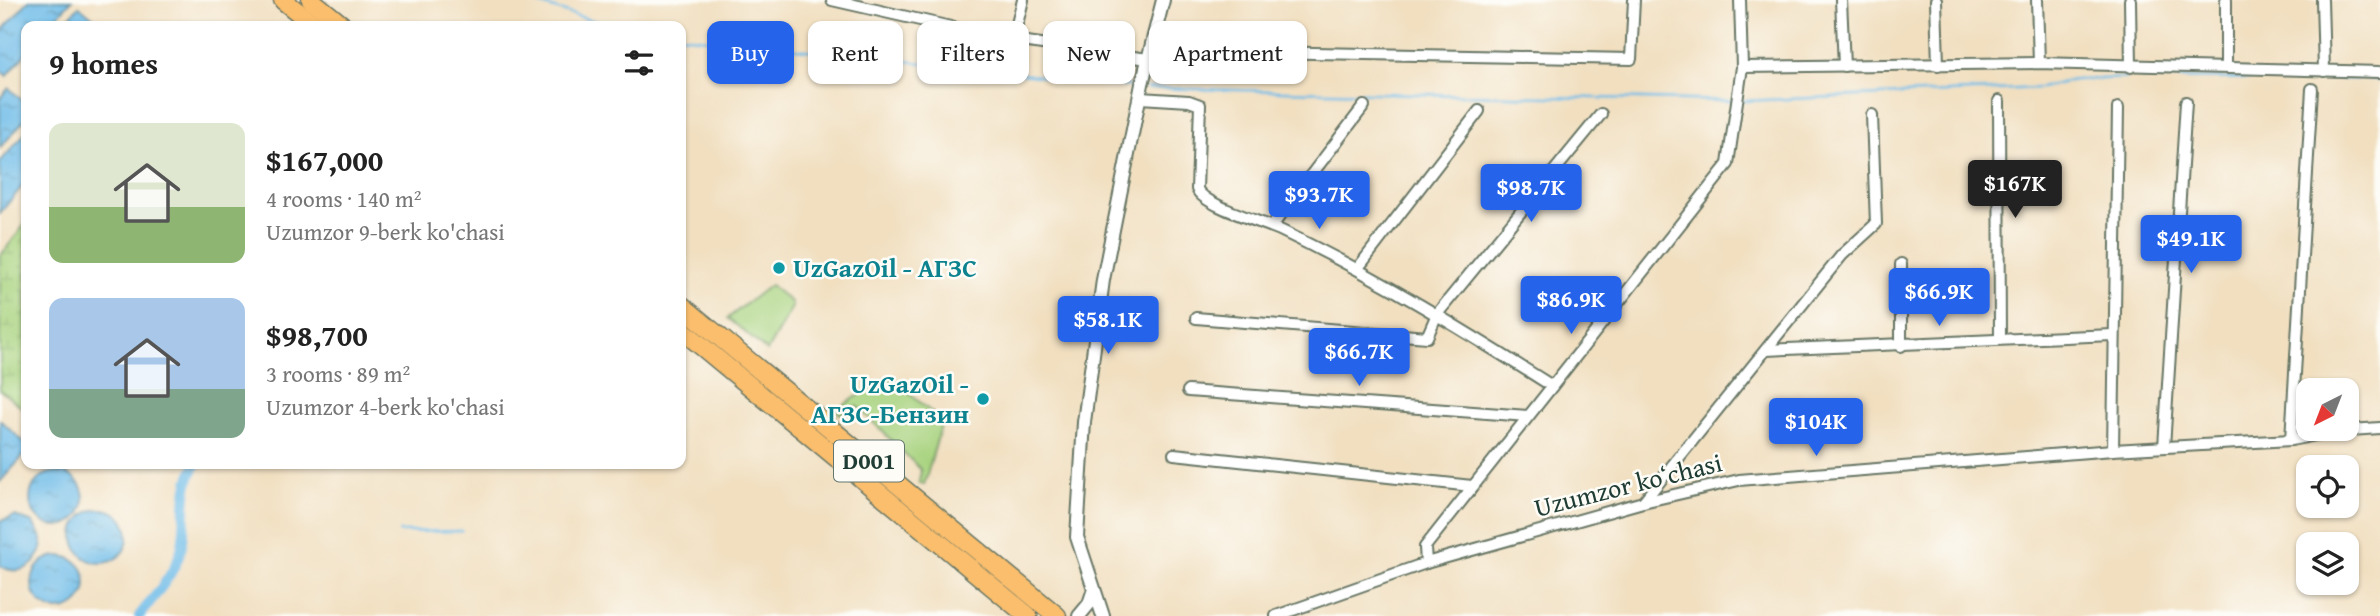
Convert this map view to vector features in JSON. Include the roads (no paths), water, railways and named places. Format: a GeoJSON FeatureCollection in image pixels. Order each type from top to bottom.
{"type":"FeatureCollection","features":[{"type":"Feature","properties":{"kind":"highway"},"geometry":{"type":"LineString","coordinates":[[283,0],[309,21]]}},
{"type":"Feature","properties":{"kind":"highway"},"geometry":{"type":"LineString","coordinates":[[311,0],[337,21]]}},
{"type":"Feature","properties":{"kind":"highway","name":"D001"},"geometry":{"type":"LineString","coordinates":[[686,310],[1028,616]]}},
{"type":"Feature","properties":{"kind":"highway","name":"D001"},"geometry":{"type":"LineString","coordinates":[[686,333],[1057,616]]}},
{"type":"Feature","properties":{"kind":"street"},"geometry":{"type":"LineString","coordinates":[[832,0],[871,5],[936,21]]}},
{"type":"Feature","properties":{"kind":"street"},"geometry":{"type":"LineString","coordinates":[[1018,21],[1023,0]]}},
{"type":"Feature","properties":{"kind":"street"},"geometry":{"type":"LineString","coordinates":[[1158,21],[1163,0]]}},
{"type":"Feature","properties":{"kind":"street"},"geometry":{"type":"LineString","coordinates":[[1307,56],[1631,59],[1634,0]]}},
{"type":"Feature","properties":{"kind":"street"},"geometry":{"type":"LineString","coordinates":[[1426,564],[1425,547],[1728,164],[1742,67],[1740,0]]}},
{"type":"Feature","properties":{"kind":"street"},"geometry":{"type":"LineString","coordinates":[[1842,0],[1844,66]]}},
{"type":"Feature","properties":{"kind":"street"},"geometry":{"type":"LineString","coordinates":[[1937,0],[1938,65]]}},
{"type":"Feature","properties":{"kind":"street"},"geometry":{"type":"LineString","coordinates":[[2037,0],[2039,63]]}},
{"type":"Feature","properties":{"kind":"street"},"geometry":{"type":"LineString","coordinates":[[2130,0],[2131,67]]}},
{"type":"Feature","properties":{"kind":"street"},"geometry":{"type":"LineString","coordinates":[[2226,0],[2226,65]]}},
{"type":"Feature","properties":{"kind":"street"},"geometry":{"type":"LineString","coordinates":[[2322,0],[2323,71]]}},
{"type":"Feature","properties":{"kind":"street"},"geometry":{"type":"LineString","coordinates":[[1029,42],[1149,54],[1103,280],[1084,422],[1076,527],[1081,556],[1103,616]]}},
{"type":"Feature","properties":{"kind":"street"},"geometry":{"type":"LineString","coordinates":[[1742,67],[2039,63],[2131,67],[2226,65],[2380,72]]}},
{"type":"Feature","properties":{"kind":"street"},"geometry":{"type":"LineString","coordinates":[[2291,440],[2312,89]]}},
{"type":"Feature","properties":{"kind":"street"},"geometry":{"type":"LineString","coordinates":[[1140,98],[1189,101],[1200,105],[1199,195],[1272,226],[1358,268],[1552,386]]}},
{"type":"Feature","properties":{"kind":"street"},"geometry":{"type":"LineString","coordinates":[[1999,101],[2000,339]]}},
{"type":"Feature","properties":{"kind":"street"},"geometry":{"type":"LineString","coordinates":[[2164,447],[2186,102]]}},
{"type":"Feature","properties":{"kind":"street"},"geometry":{"type":"LineString","coordinates":[[1272,226],[1364,106]]}},
{"type":"Feature","properties":{"kind":"street"},"geometry":{"type":"LineString","coordinates":[[2112,450],[2118,108]]}},
{"type":"Feature","properties":{"kind":"street"},"geometry":{"type":"LineString","coordinates":[[1358,268],[1479,111]]}},
{"type":"Feature","properties":{"kind":"street"},"geometry":{"type":"LineString","coordinates":[[1196,317],[1427,337],[1437,314],[1601,114]]}},
{"type":"Feature","properties":{"kind":"street"},"geometry":{"type":"LineString","coordinates":[[1643,502],[1842,255],[1876,224],[1872,115]]}},
{"type":"Feature","properties":{"kind":"street"},"geometry":{"type":"LineString","coordinates":[[1901,264],[1901,346]]}},
{"type":"Feature","properties":{"kind":"street"},"geometry":{"type":"LineString","coordinates":[[1766,350],[2113,335]]}},
{"type":"Feature","properties":{"kind":"street"},"geometry":{"type":"LineString","coordinates":[[1188,391],[1528,416]]}},
{"type":"Feature","properties":{"kind":"street","name":"Uzumzor koʻchasi"},"geometry":{"type":"LineString","coordinates":[[1276,616],[1426,564],[1643,502],[1739,480],[2112,450],[2291,440],[2336,431],[2380,428]]}},
{"type":"Feature","properties":{"kind":"street"},"geometry":{"type":"LineString","coordinates":[[1174,454],[1472,486]]}},
{"type":"Feature","properties":{"kind":"street"},"geometry":{"type":"LineString","coordinates":[[1079,616],[1089,604],[1093,592]]}},
{"type":"Feature","properties":{"kind":"water"},"geometry":{"type":"Polygon","coordinates":[[[29,0],[72,0],[53,21],[21,21],[21,59],[7,76],[0,70],[0,33],[29,0]]]}},
{"type":"Feature","properties":{"kind":"water"},"geometry":{"type":"Polygon","coordinates":[[[79,6],[97,21],[66,21],[79,6]]]}},
{"type":"Feature","properties":{"kind":"water"},"geometry":{"type":"Polygon","coordinates":[[[9,88],[21,99],[21,124],[0,148],[0,98],[9,88]]]}},
{"type":"Feature","properties":{"kind":"water"},"geometry":{"type":"Polygon","coordinates":[[[21,138],[21,188],[0,213],[0,162],[21,138]]]}},
{"type":"Feature","properties":{"kind":"water"},"geometry":{"type":"Polygon","coordinates":[[[0,420],[21,439],[21,459],[0,482],[0,420]]]}},
{"type":"Feature","properties":{"kind":"water"},"geometry":{"type":"Polygon","coordinates":[[[57,472],[76,480],[84,499],[76,518],[57,526],[38,518],[30,499],[38,480],[57,472]]]}},
{"type":"Feature","properties":{"kind":"water"},"geometry":{"type":"Polygon","coordinates":[[[101,509],[120,517],[128,536],[120,555],[101,563],[82,555],[74,536],[82,517],[101,509]]]}},
{"type":"Feature","properties":{"kind":"water"},"geometry":{"type":"Polygon","coordinates":[[[15,516],[33,523],[42,539],[35,561],[30,566],[16,570],[0,566],[0,521],[15,516]]]}},
{"type":"Feature","properties":{"kind":"water"},"geometry":{"type":"Polygon","coordinates":[[[59,556],[78,564],[86,583],[78,602],[59,610],[40,602],[32,583],[40,564],[59,556]]]}},
{"type":"Feature","properties":{"kind":"waterway"},"geometry":{"type":"LineString","coordinates":[[526,0],[594,21]]}},
{"type":"Feature","properties":{"kind":"waterway"},"geometry":{"type":"LineString","coordinates":[[686,37],[1137,87]]}},
{"type":"Feature","properties":{"kind":"waterway"},"geometry":{"type":"LineString","coordinates":[[1741,101],[2040,88],[2074,80],[2127,78]]}},
{"type":"Feature","properties":{"kind":"waterway"},"geometry":{"type":"LineString","coordinates":[[2140,78],[2380,79]]}},
{"type":"Feature","properties":{"kind":"waterway"},"geometry":{"type":"LineString","coordinates":[[1147,88],[1735,101]]}},
{"type":"Feature","properties":{"kind":"waterway"},"geometry":{"type":"LineString","coordinates":[[139,616],[167,580],[179,556],[184,533],[186,496],[194,469]]}},
{"type":"Feature","properties":{"kind":"waterway"},"geometry":{"type":"LineString","coordinates":[[399,532],[462,531]]}},
{"type":"Feature","properties":{"kind":"place","name":"UzGazOil - АГЗС"},"geometry":{"type":"Point","coordinates":[779,268]}},
{"type":"Feature","properties":{"kind":"place","name":"UzGazOil - АГЗС-Бензин"},"geometry":{"type":"Point","coordinates":[983,399]}}]}
